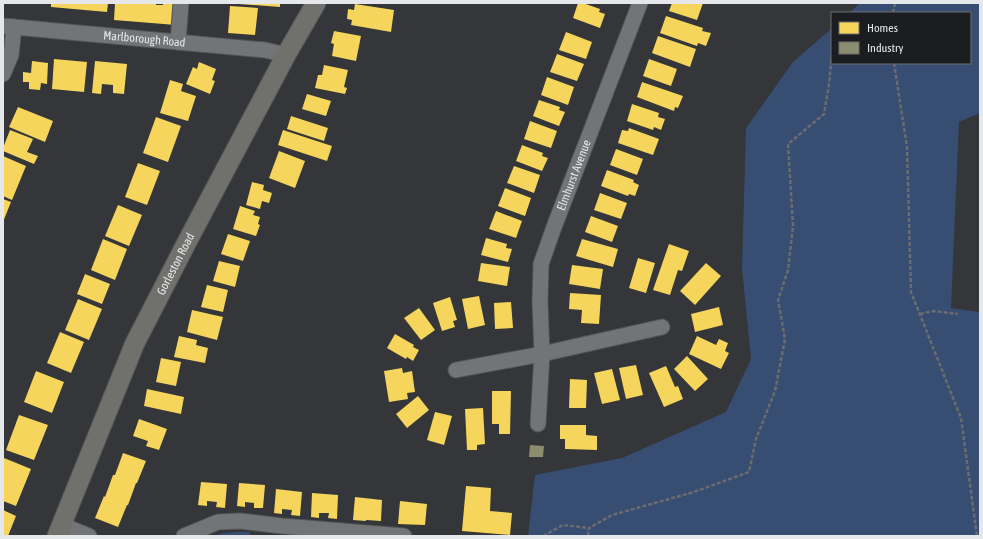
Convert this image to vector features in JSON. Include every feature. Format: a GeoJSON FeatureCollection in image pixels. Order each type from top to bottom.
{"type":"FeatureCollection","features":[{"type":"Feature","properties":{"kind":"main road","name":"Gorleston Road"},"geometry":{"type":"LineString","coordinates":[[60,530],[136,342],[286,55],[316,3]]}},
{"type":"Feature","properties":{"kind":"street"},"geometry":{"type":"LineString","coordinates":[[178,42],[181,3]]}},
{"type":"Feature","properties":{"kind":"street","name":"Elmhurst Avenue"},"geometry":{"type":"LineString","coordinates":[[538,424],[542,354],[540,302],[541,264],[640,3]]}},
{"type":"Feature","properties":{"kind":"street"},"geometry":{"type":"LineString","coordinates":[[3,74],[11,55],[8,26]]}},
{"type":"Feature","properties":{"kind":"street","name":"Marlborough Road"},"geometry":{"type":"LineString","coordinates":[[8,26],[264,50],[286,55]]}},
{"type":"Feature","properties":{"kind":"street"},"geometry":{"type":"LineString","coordinates":[[456,370],[542,354],[662,327]]}},
{"type":"Feature","properties":{"kind":"street"},"geometry":{"type":"LineString","coordinates":[[184,536],[218,522],[240,521],[281,531],[404,536]]}},
{"type":"Feature","properties":{"kind":"street"},"geometry":{"type":"LineString","coordinates":[[60,530],[89,536]]}},
{"type":"Feature","properties":{"kind":"path"},"geometry":{"type":"LineString","coordinates":[[543,536],[563,525],[589,528],[612,515],[694,492],[749,472],[756,439],[775,391],[785,339],[778,300],[788,270],[793,226],[788,144],[824,114],[831,64]]}},
{"type":"Feature","properties":{"kind":"path"},"geometry":{"type":"LineString","coordinates":[[894,64],[907,147],[911,292],[961,418],[977,536]]}},
{"type":"Feature","properties":{"kind":"path"},"geometry":{"type":"LineString","coordinates":[[920,314],[933,311],[958,314]]}},
{"type":"Feature","properties":{"kind":"path"},"geometry":{"type":"LineString","coordinates":[[588,536],[589,528]]}},
{"type":"Feature","properties":{"kind":"shaded area"},"geometry":{"type":"Polygon","coordinates":[[[860,3],[980,3],[980,113],[959,122],[951,308],[980,312],[980,536],[528,536],[535,475],[622,458],[726,412],[751,359],[742,268],[746,128],[793,62],[831,29],[831,64],[971,64],[971,12],[850,12],[860,3]]]}},
{"type":"Feature","properties":{"kind":"shaded area"},"geometry":{"type":"Polygon","coordinates":[[[250,532],[250,536],[212,536],[224,533],[250,532]]]}},
{"type":"Feature","properties":{"kind":"building: Homes"},"geometry":{"type":"Polygon","coordinates":[[[51,3],[108,3],[107,12],[51,7],[51,3]]]}},
{"type":"Feature","properties":{"kind":"building: Homes"},"geometry":{"type":"Polygon","coordinates":[[[115,3],[156,3],[156,5],[163,5],[163,3],[175,3],[176,25],[114,20],[115,3]]]}},
{"type":"Feature","properties":{"kind":"building: Homes"},"geometry":{"type":"Polygon","coordinates":[[[280,3],[280,7],[239,4],[280,3]]]}},
{"type":"Feature","properties":{"kind":"building: Homes"},"geometry":{"type":"Polygon","coordinates":[[[578,3],[583,3],[600,9],[599,12],[605,14],[600,28],[573,18],[578,3]]]}},
{"type":"Feature","properties":{"kind":"building: Homes"},"geometry":{"type":"Polygon","coordinates":[[[672,3],[703,3],[697,20],[669,11],[672,3]]]}},
{"type":"Feature","properties":{"kind":"building: Homes"},"geometry":{"type":"Polygon","coordinates":[[[355,4],[394,10],[391,32],[351,25],[352,20],[347,19],[348,9],[354,10],[355,4]]]}},
{"type":"Feature","properties":{"kind":"building: Homes"},"geometry":{"type":"Polygon","coordinates":[[[230,6],[258,8],[255,35],[228,33],[230,6]]]}},
{"type":"Feature","properties":{"kind":"building: Homes"},"geometry":{"type":"Polygon","coordinates":[[[666,16],[703,28],[702,31],[711,33],[706,46],[698,43],[697,46],[660,33],[666,16]]]}},
{"type":"Feature","properties":{"kind":"building: Homes"},"geometry":{"type":"Polygon","coordinates":[[[334,31],[361,36],[356,61],[332,56],[334,44],[331,43],[334,31]]]}},
{"type":"Feature","properties":{"kind":"building: Homes"},"geometry":{"type":"Polygon","coordinates":[[[566,32],[592,42],[586,59],[559,50],[566,32]]]}},
{"type":"Feature","properties":{"kind":"building: Homes"},"geometry":{"type":"Polygon","coordinates":[[[658,36],[696,49],[690,67],[652,53],[658,36]]]}},
{"type":"Feature","properties":{"kind":"building: Homes"},"geometry":{"type":"Polygon","coordinates":[[[557,54],[584,64],[577,81],[550,72],[557,54]]]}},
{"type":"Feature","properties":{"kind":"building: Homes"},"geometry":{"type":"Polygon","coordinates":[[[54,59],[87,62],[84,92],[52,89],[54,59]]]}},
{"type":"Feature","properties":{"kind":"building: Homes"},"geometry":{"type":"Polygon","coordinates":[[[649,59],[677,69],[671,86],[643,76],[649,59]]]}},
{"type":"Feature","properties":{"kind":"building: Homes"},"geometry":{"type":"Polygon","coordinates":[[[32,61],[48,63],[47,84],[41,83],[40,90],[29,89],[29,82],[23,82],[23,72],[31,73],[32,61]]]}},
{"type":"Feature","properties":{"kind":"building: Homes"},"geometry":{"type":"Polygon","coordinates":[[[95,61],[127,64],[124,94],[113,93],[113,85],[102,84],[101,94],[92,93],[95,61]]]}},
{"type":"Feature","properties":{"kind":"building: Homes"},"geometry":{"type":"Polygon","coordinates":[[[199,62],[216,69],[212,80],[215,81],[210,94],[186,84],[193,67],[197,69],[199,62]]]}},
{"type":"Feature","properties":{"kind":"building: Homes"},"geometry":{"type":"Polygon","coordinates":[[[324,65],[348,70],[344,87],[347,88],[345,94],[315,88],[318,75],[322,75],[324,65]]]}},
{"type":"Feature","properties":{"kind":"building: Homes"},"geometry":{"type":"Polygon","coordinates":[[[547,77],[574,87],[568,105],[541,95],[547,77]]]}},
{"type":"Feature","properties":{"kind":"building: Homes"},"geometry":{"type":"Polygon","coordinates":[[[170,80],[183,84],[181,91],[196,96],[188,121],[160,113],[170,80]]]}},
{"type":"Feature","properties":{"kind":"building: Homes"},"geometry":{"type":"Polygon","coordinates":[[[642,82],[683,96],[678,108],[675,107],[674,111],[637,97],[642,82]]]}},
{"type":"Feature","properties":{"kind":"building: Homes"},"geometry":{"type":"Polygon","coordinates":[[[307,94],[331,101],[326,116],[302,109],[307,94]]]}},
{"type":"Feature","properties":{"kind":"building: Homes"},"geometry":{"type":"Polygon","coordinates":[[[539,100],[560,107],[559,110],[565,112],[559,126],[533,116],[539,100]]]}},
{"type":"Feature","properties":{"kind":"building: Homes"},"geometry":{"type":"Polygon","coordinates":[[[632,104],[659,113],[658,117],[665,119],[661,130],[654,127],[653,130],[627,121],[632,104]]]}},
{"type":"Feature","properties":{"kind":"building: Homes"},"geometry":{"type":"Polygon","coordinates":[[[18,107],[53,121],[45,142],[9,127],[18,107]]]}},
{"type":"Feature","properties":{"kind":"building: Homes"},"geometry":{"type":"Polygon","coordinates":[[[291,116],[328,128],[324,141],[287,129],[291,116]]]}},
{"type":"Feature","properties":{"kind":"building: Homes"},"geometry":{"type":"Polygon","coordinates":[[[156,117],[181,126],[168,162],[143,153],[156,117]]]}},
{"type":"Feature","properties":{"kind":"building: Homes"},"geometry":{"type":"Polygon","coordinates":[[[530,121],[557,131],[551,148],[524,139],[530,121]]]}},
{"type":"Feature","properties":{"kind":"building: Homes"},"geometry":{"type":"Polygon","coordinates":[[[629,128],[659,139],[653,155],[618,143],[622,130],[628,131],[629,128]]]}},
{"type":"Feature","properties":{"kind":"building: Homes"},"geometry":{"type":"Polygon","coordinates":[[[10,130],[33,139],[27,152],[38,156],[34,164],[3,151],[10,130]]]}},
{"type":"Feature","properties":{"kind":"building: Homes"},"geometry":{"type":"Polygon","coordinates":[[[283,130],[332,146],[327,161],[278,145],[283,130]]]}},
{"type":"Feature","properties":{"kind":"building: Homes"},"geometry":{"type":"Polygon","coordinates":[[[522,145],[543,153],[542,156],[548,158],[542,171],[516,161],[522,145]]]}},
{"type":"Feature","properties":{"kind":"building: Homes"},"geometry":{"type":"Polygon","coordinates":[[[616,149],[643,159],[637,175],[610,165],[616,149]]]}},
{"type":"Feature","properties":{"kind":"building: Homes"},"geometry":{"type":"Polygon","coordinates":[[[279,151],[305,161],[295,188],[269,178],[279,151]]]}},
{"type":"Feature","properties":{"kind":"building: Homes"},"geometry":{"type":"Polygon","coordinates":[[[3,156],[26,166],[12,200],[3,196],[3,156]]]}},
{"type":"Feature","properties":{"kind":"building: Homes"},"geometry":{"type":"Polygon","coordinates":[[[138,163],[160,171],[147,205],[125,197],[138,163]]]}},
{"type":"Feature","properties":{"kind":"building: Homes"},"geometry":{"type":"Polygon","coordinates":[[[514,166],[540,175],[534,193],[507,183],[514,166]]]}},
{"type":"Feature","properties":{"kind":"building: Homes"},"geometry":{"type":"Polygon","coordinates":[[[607,170],[634,180],[633,182],[639,185],[635,196],[629,194],[628,196],[601,186],[607,170]]]}},
{"type":"Feature","properties":{"kind":"building: Homes"},"geometry":{"type":"Polygon","coordinates":[[[252,182],[264,185],[263,190],[272,193],[269,203],[262,201],[260,209],[246,205],[252,182]]]}},
{"type":"Feature","properties":{"kind":"building: Homes"},"geometry":{"type":"Polygon","coordinates":[[[505,188],[531,198],[525,216],[498,206],[505,188]]]}},
{"type":"Feature","properties":{"kind":"building: Homes"},"geometry":{"type":"Polygon","coordinates":[[[600,193],[627,203],[621,219],[594,210],[600,193]]]}},
{"type":"Feature","properties":{"kind":"building: Homes"},"geometry":{"type":"Polygon","coordinates":[[[3,199],[11,202],[3,222],[3,199]]]}},
{"type":"Feature","properties":{"kind":"building: Homes"},"geometry":{"type":"Polygon","coordinates":[[[118,205],[142,215],[129,246],[105,236],[118,205]]]}},
{"type":"Feature","properties":{"kind":"building: Homes"},"geometry":{"type":"Polygon","coordinates":[[[240,206],[255,211],[253,215],[260,217],[258,224],[260,225],[256,236],[233,229],[240,206]]]}},
{"type":"Feature","properties":{"kind":"building: Homes"},"geometry":{"type":"Polygon","coordinates":[[[496,211],[522,221],[516,238],[489,229],[496,211]]]}},
{"type":"Feature","properties":{"kind":"building: Homes"},"geometry":{"type":"Polygon","coordinates":[[[591,216],[618,226],[612,242],[585,232],[591,216]]]}},
{"type":"Feature","properties":{"kind":"building: Homes"},"geometry":{"type":"Polygon","coordinates":[[[228,234],[250,241],[243,261],[221,254],[228,234]]]}},
{"type":"Feature","properties":{"kind":"building: Homes"},"geometry":{"type":"Polygon","coordinates":[[[486,238],[507,244],[506,248],[512,249],[508,262],[481,255],[486,238]]]}},
{"type":"Feature","properties":{"kind":"building: Homes"},"geometry":{"type":"Polygon","coordinates":[[[103,239],[127,249],[115,280],[91,270],[103,239]]]}},
{"type":"Feature","properties":{"kind":"building: Homes"},"geometry":{"type":"Polygon","coordinates":[[[582,239],[618,249],[613,267],[576,256],[582,239]]]}},
{"type":"Feature","properties":{"kind":"building: Homes"},"geometry":{"type":"Polygon","coordinates":[[[669,244],[689,251],[682,271],[678,270],[670,295],[653,290],[669,244]]]}},
{"type":"Feature","properties":{"kind":"building: Homes"},"geometry":{"type":"Polygon","coordinates":[[[638,258],[655,263],[646,293],[629,288],[638,258]]]}},
{"type":"Feature","properties":{"kind":"building: Homes"},"geometry":{"type":"Polygon","coordinates":[[[219,261],[240,266],[235,287],[213,281],[219,261]]]}},
{"type":"Feature","properties":{"kind":"building: Homes"},"geometry":{"type":"Polygon","coordinates":[[[481,263],[510,267],[507,286],[478,281],[481,263]]]}},
{"type":"Feature","properties":{"kind":"building: Homes"},"geometry":{"type":"Polygon","coordinates":[[[706,263],[721,276],[695,305],[680,291],[706,263]]]}},
{"type":"Feature","properties":{"kind":"building: Homes"},"geometry":{"type":"Polygon","coordinates":[[[572,265],[603,269],[600,289],[569,284],[572,265]]]}},
{"type":"Feature","properties":{"kind":"building: Homes"},"geometry":{"type":"Polygon","coordinates":[[[85,274],[110,284],[102,304],[77,294],[85,274]]]}},
{"type":"Feature","properties":{"kind":"building: Homes"},"geometry":{"type":"Polygon","coordinates":[[[207,285],[228,290],[223,312],[201,307],[207,285]]]}},
{"type":"Feature","properties":{"kind":"building: Homes"},"geometry":{"type":"Polygon","coordinates":[[[570,293],[601,295],[599,324],[581,323],[582,310],[569,309],[570,293]]]}},
{"type":"Feature","properties":{"kind":"building: Homes"},"geometry":{"type":"Polygon","coordinates":[[[479,296],[485,325],[468,329],[462,299],[479,296]]]}},
{"type":"Feature","properties":{"kind":"building: Homes"},"geometry":{"type":"Polygon","coordinates":[[[450,297],[457,320],[453,321],[455,327],[442,331],[433,303],[450,297]]]}},
{"type":"Feature","properties":{"kind":"building: Homes"},"geometry":{"type":"Polygon","coordinates":[[[78,299],[102,309],[89,340],[65,330],[78,299]]]}},
{"type":"Feature","properties":{"kind":"building: Homes"},"geometry":{"type":"Polygon","coordinates":[[[511,302],[513,328],[495,329],[494,303],[511,302]]]}},
{"type":"Feature","properties":{"kind":"building: Homes"},"geometry":{"type":"Polygon","coordinates":[[[719,307],[723,325],[695,332],[691,314],[719,307]]]}},
{"type":"Feature","properties":{"kind":"building: Homes"},"geometry":{"type":"Polygon","coordinates":[[[419,308],[435,330],[421,340],[404,318],[419,308]]]}},
{"type":"Feature","properties":{"kind":"building: Homes"},"geometry":{"type":"Polygon","coordinates":[[[192,310],[223,317],[217,340],[187,332],[192,310]]]}},
{"type":"Feature","properties":{"kind":"building: Homes"},"geometry":{"type":"Polygon","coordinates":[[[60,332],[84,342],[71,373],[47,363],[60,332]]]}},
{"type":"Feature","properties":{"kind":"building: Homes"},"geometry":{"type":"Polygon","coordinates":[[[395,334],[414,345],[413,347],[419,350],[413,361],[407,357],[406,359],[387,348],[395,334]]]}},
{"type":"Feature","properties":{"kind":"building: Homes"},"geometry":{"type":"Polygon","coordinates":[[[179,336],[197,340],[196,345],[208,348],[205,363],[174,357],[179,336]]]}},
{"type":"Feature","properties":{"kind":"building: Homes"},"geometry":{"type":"Polygon","coordinates":[[[697,336],[716,345],[719,339],[728,343],[725,351],[729,353],[721,369],[689,354],[697,336]]]}},
{"type":"Feature","properties":{"kind":"building: Homes"},"geometry":{"type":"Polygon","coordinates":[[[687,356],[708,379],[695,391],[674,369],[687,356]]]}},
{"type":"Feature","properties":{"kind":"building: Homes"},"geometry":{"type":"Polygon","coordinates":[[[161,358],[181,362],[176,386],[156,382],[161,358]]]}},
{"type":"Feature","properties":{"kind":"building: Homes"},"geometry":{"type":"Polygon","coordinates":[[[636,365],[643,395],[626,399],[619,368],[636,365]]]}},
{"type":"Feature","properties":{"kind":"building: Homes"},"geometry":{"type":"Polygon","coordinates":[[[666,366],[675,387],[678,386],[683,399],[664,407],[649,373],[666,366]]]}},
{"type":"Feature","properties":{"kind":"building: Homes"},"geometry":{"type":"Polygon","coordinates":[[[402,368],[403,373],[412,371],[415,392],[407,393],[408,399],[389,402],[384,371],[402,368]]]}},
{"type":"Feature","properties":{"kind":"building: Homes"},"geometry":{"type":"Polygon","coordinates":[[[612,369],[620,400],[602,404],[594,373],[612,369]]]}},
{"type":"Feature","properties":{"kind":"building: Homes"},"geometry":{"type":"Polygon","coordinates":[[[36,371],[64,382],[52,413],[24,402],[36,371]]]}},
{"type":"Feature","properties":{"kind":"building: Homes"},"geometry":{"type":"Polygon","coordinates":[[[570,379],[587,380],[586,408],[569,408],[570,379]]]}},
{"type":"Feature","properties":{"kind":"building: Homes"},"geometry":{"type":"Polygon","coordinates":[[[147,389],[184,397],[181,414],[144,406],[147,389]]]}},
{"type":"Feature","properties":{"kind":"building: Homes"},"geometry":{"type":"Polygon","coordinates":[[[492,391],[511,391],[510,434],[499,434],[499,424],[492,424],[492,391]]]}},
{"type":"Feature","properties":{"kind":"building: Homes"},"geometry":{"type":"Polygon","coordinates":[[[418,396],[429,410],[407,428],[396,414],[418,396]]]}},
{"type":"Feature","properties":{"kind":"building: Homes"},"geometry":{"type":"Polygon","coordinates":[[[483,408],[485,444],[477,445],[477,450],[467,450],[465,409],[483,408]]]}},
{"type":"Feature","properties":{"kind":"building: Homes"},"geometry":{"type":"Polygon","coordinates":[[[435,412],[452,416],[444,445],[427,440],[435,412]]]}},
{"type":"Feature","properties":{"kind":"building: Homes"},"geometry":{"type":"Polygon","coordinates":[[[19,415],[48,425],[34,460],[6,450],[19,415]]]}},
{"type":"Feature","properties":{"kind":"building: Homes"},"geometry":{"type":"Polygon","coordinates":[[[139,419],[167,429],[159,450],[146,446],[148,441],[133,436],[139,419]]]}},
{"type":"Feature","properties":{"kind":"building: Homes"},"geometry":{"type":"Polygon","coordinates":[[[560,425],[586,425],[586,435],[597,436],[597,450],[565,449],[565,439],[560,439],[560,425]]]}},
{"type":"Feature","properties":{"kind":"building: Homes"},"geometry":{"type":"Polygon","coordinates":[[[123,453],[146,461],[118,527],[95,518],[113,475],[115,475],[123,453]]]}},
{"type":"Feature","properties":{"kind":"building: Homes"},"geometry":{"type":"Polygon","coordinates":[[[4,458],[31,469],[16,506],[3,501],[4,458]]]}},
{"type":"Feature","properties":{"kind":"building: Homes"},"geometry":{"type":"Polygon","coordinates":[[[201,482],[227,484],[225,508],[216,507],[217,502],[207,501],[207,506],[198,505],[201,482]]]}},
{"type":"Feature","properties":{"kind":"building: Homes"},"geometry":{"type":"Polygon","coordinates":[[[239,483],[265,485],[263,508],[254,508],[254,503],[245,502],[245,507],[237,506],[239,483]]]}},
{"type":"Feature","properties":{"kind":"building: Homes"},"geometry":{"type":"Polygon","coordinates":[[[466,486],[491,488],[490,511],[512,513],[510,535],[462,531],[466,486]]]}},
{"type":"Feature","properties":{"kind":"building: Homes"},"geometry":{"type":"Polygon","coordinates":[[[276,489],[302,492],[300,516],[291,515],[292,510],[282,509],[282,514],[274,513],[276,489]]]}},
{"type":"Feature","properties":{"kind":"building: Homes"},"geometry":{"type":"Polygon","coordinates":[[[312,493],[338,495],[337,519],[328,518],[329,513],[319,513],[319,518],[311,517],[312,493]]]}},
{"type":"Feature","properties":{"kind":"building: Homes"},"geometry":{"type":"Polygon","coordinates":[[[355,497],[382,500],[381,521],[353,520],[355,497]]]}},
{"type":"Feature","properties":{"kind":"building: Homes"},"geometry":{"type":"Polygon","coordinates":[[[400,501],[427,504],[425,525],[398,524],[400,501]]]}},
{"type":"Feature","properties":{"kind":"building: Homes"},"geometry":{"type":"Polygon","coordinates":[[[3,510],[16,516],[8,536],[3,536],[3,510]]]}},
{"type":"Feature","properties":{"kind":"building: Industry"},"geometry":{"type":"Polygon","coordinates":[[[530,445],[544,446],[543,457],[529,457],[530,445]]]}}]}
